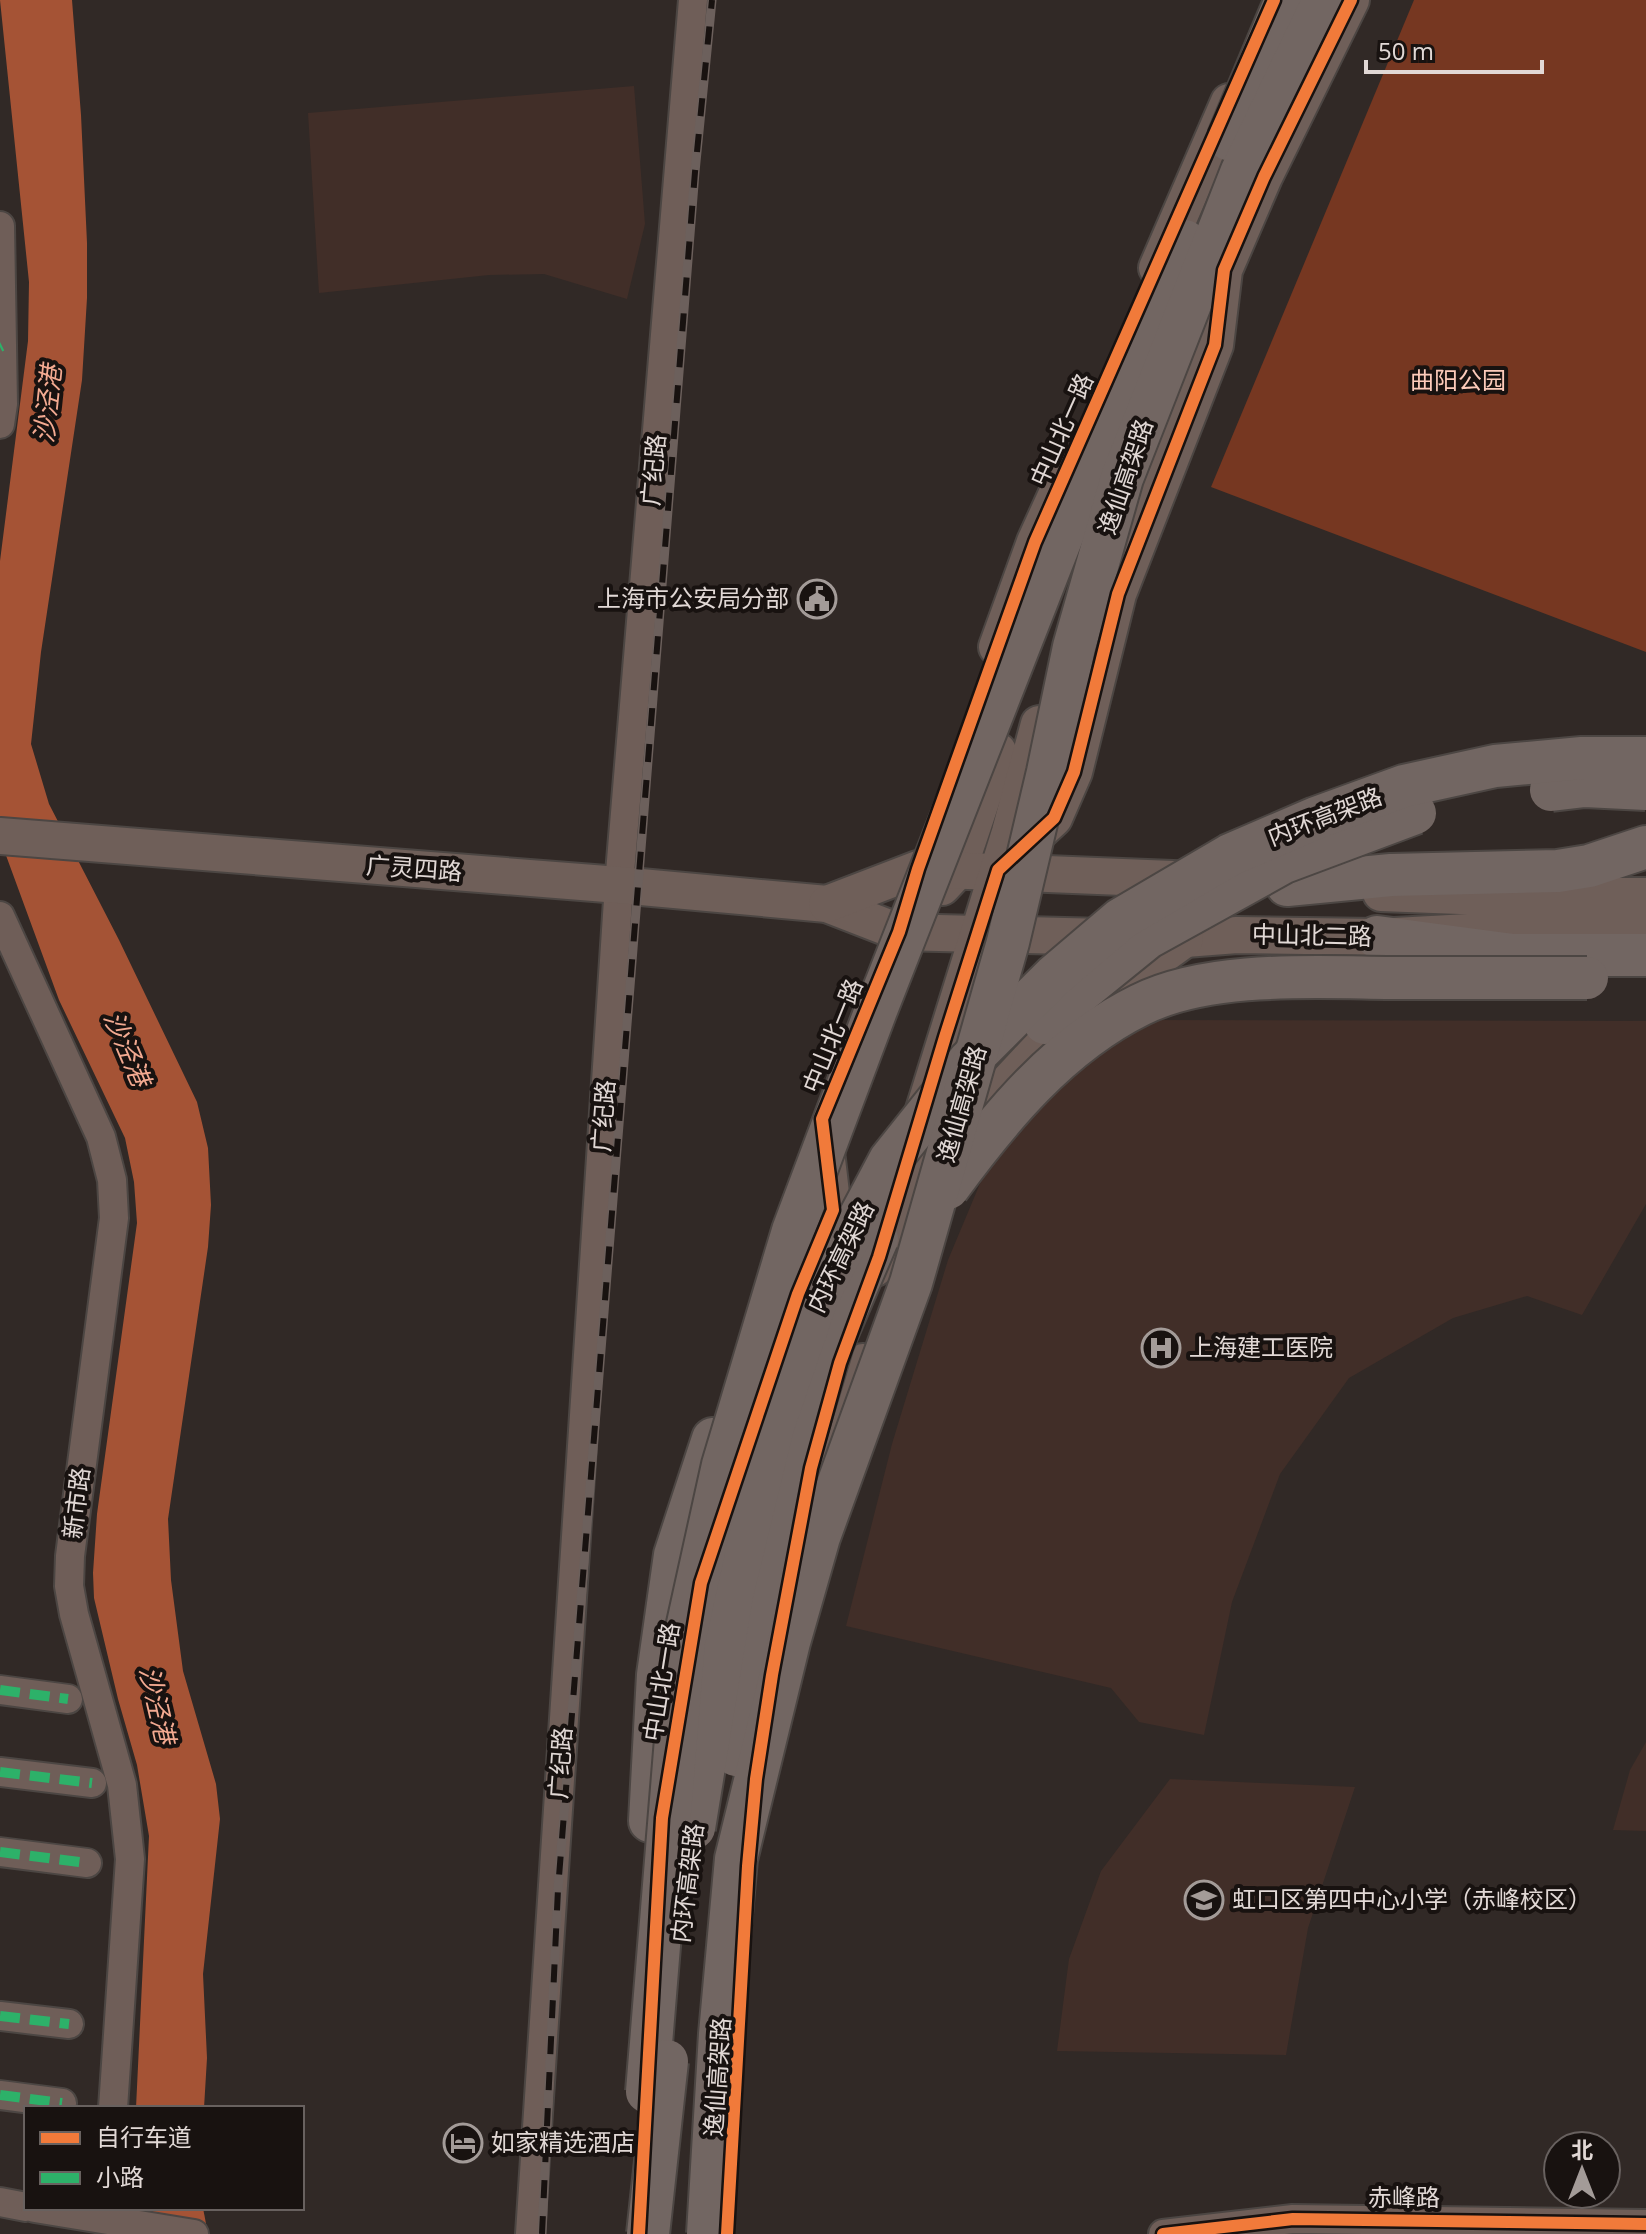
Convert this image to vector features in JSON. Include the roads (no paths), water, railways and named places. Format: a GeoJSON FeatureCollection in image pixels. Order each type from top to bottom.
{"type":"FeatureCollection","features":[{"type":"Feature","properties":{"kind":"highway","name":"逸仙高架路"},"geometry":{"type":"LineString","coordinates":[[643,2226],[647,2092],[684,1642],[723,1465],[793,1231],[876,1010],[1083,483],[1286,0]]}},
{"type":"Feature","properties":{"kind":"highway","name":"逸仙高架路"},"geometry":{"type":"LineString","coordinates":[[708,2234],[720,2034],[736,1859],[789,1642],[819,1537],[911,1283],[1008,942],[1074,647],[1122,478],[1242,171],[1324,0]]}},
{"type":"Feature","properties":{"kind":"highway","name":"内环高架路"},"geometry":{"type":"LineString","coordinates":[[643,2226],[690,1853],[732,1595],[773,1427],[818,1296],[890,1160],[969,1061],[1054,976],[1121,919],[1230,855],[1316,818],[1404,786],[1495,766],[1582,758],[1646,758]]}},
{"type":"Feature","properties":{"kind":"highway","name":"内环高架路"},"geometry":{"type":"LineString","coordinates":[[690,2234],[698,2077],[728,1812],[746,1691],[832,1344],[871,1248],[931,1151],[1002,1066],[1063,1006],[1147,938],[1284,862],[1411,814],[1497,796],[1585,786],[1646,789]]}},
{"type":"Feature","properties":{"kind":"highway"},"geometry":{"type":"LineString","coordinates":[[1287,885],[1367,876],[1558,871],[1589,866],[1646,847]]}},
{"type":"Feature","properties":{"kind":"highway"},"geometry":{"type":"LineString","coordinates":[[1377,937],[1513,955],[1646,955]]}},
{"type":"Feature","properties":{"kind":"highway"},"geometry":{"type":"LineString","coordinates":[[804,1464],[861,1331],[909,1241],[984,1139],[1050,1068],[1087,1036],[1142,1004],[1196,985],[1299,977],[1646,979]]}},
{"type":"Feature","properties":{"kind":"highway"},"geometry":{"type":"LineString","coordinates":[[643,2226],[651,1800],[658,1675],[675,1555],[822,1119]]}},
{"type":"Feature","properties":{"kind":"main road","name":"中山北一路"},"geometry":{"type":"LineString","coordinates":[[822,1119],[899,932],[921,860],[1035,542],[1274,0]]}},
{"type":"Feature","properties":{"kind":"main road"},"geometry":{"type":"LineString","coordinates":[[727,2234],[748,1866],[756,1779],[804,1464],[879,1257],[998,870],[1054,818],[1074,772],[1118,594],[1215,345],[1224,270],[1264,177],[1351,0]]}},
{"type":"Feature","properties":{"kind":"main road","name":"中山北一路"},"geometry":{"type":"LineString","coordinates":[[899,932],[958,870],[1025,670],[1085,433]]}},
{"type":"Feature","properties":{"kind":"main road"},"geometry":{"type":"LineString","coordinates":[[921,860],[988,779]]}},
{"type":"Feature","properties":{"kind":"main road","name":"广灵四路"},"geometry":{"type":"LineString","coordinates":[[0,836],[827,904],[899,932],[977,935]]}},
{"type":"Feature","properties":{"kind":"main road","name":"广灵四路"},"geometry":{"type":"LineString","coordinates":[[827,904],[921,860]]}},
{"type":"Feature","properties":{"kind":"main road","name":"中山北二路"},"geometry":{"type":"LineString","coordinates":[[921,860],[958,870],[1287,885],[1343,891],[1460,896],[1646,896]]}},
{"type":"Feature","properties":{"kind":"main road","name":"中山北二路"},"geometry":{"type":"LineString","coordinates":[[977,935],[1185,939],[1237,935],[1377,937],[1542,928],[1646,929]]}},
{"type":"Feature","properties":{"kind":"main road"},"geometry":{"type":"LineString","coordinates":[[804,1464],[853,1389],[925,1190],[959,1135],[1051,1036],[1185,939]]}},
{"type":"Feature","properties":{"kind":"street","name":"广纪路"},"geometry":{"type":"LineString","coordinates":[[530,2234],[619,885],[693,0]]}},
{"type":"Feature","properties":{"kind":"street"},"geometry":{"type":"LineString","coordinates":[[0,226],[3,404],[0,424]]}},
{"type":"Feature","properties":{"kind":"street","name":"新市路"},"geometry":{"type":"LineString","coordinates":[[0,916],[101,1137],[112,1180],[114,1218],[70,1556],[69,1586],[122,1785],[130,1859],[113,2106]]}},
{"type":"Feature","properties":{"kind":"street"},"geometry":{"type":"LineString","coordinates":[[0,1690],[68,1699]]}},
{"type":"Feature","properties":{"kind":"street"},"geometry":{"type":"LineString","coordinates":[[0,1772],[92,1783]]}},
{"type":"Feature","properties":{"kind":"street"},"geometry":{"type":"LineString","coordinates":[[0,1852],[87,1863]]}},
{"type":"Feature","properties":{"kind":"street"},"geometry":{"type":"LineString","coordinates":[[0,2016],[69,2024]]}},
{"type":"Feature","properties":{"kind":"street"},"geometry":{"type":"LineString","coordinates":[[0,2095],[62,2103]]}},
{"type":"Feature","properties":{"kind":"street"},"geometry":{"type":"LineString","coordinates":[[0,2202],[24,2207]]}},
{"type":"Feature","properties":{"kind":"street"},"geometry":{"type":"LineString","coordinates":[[47,2210],[194,2234]]}},
{"type":"Feature","properties":{"kind":"street","name":"赤峰路"},"geometry":{"type":"LineString","coordinates":[[1163,2234],[1293,2219],[1646,2224]]}},
{"type":"Feature","properties":{"kind":"water","name":"沙泾港"},"geometry":{"type":"Polygon","coordinates":[[[0,0],[72,0],[81,115],[87,298],[82,380],[41,652],[31,744],[49,804],[197,1102],[208,1148],[211,1205],[208,1247],[168,1519],[171,1580],[183,1671],[216,1784],[220,1819],[203,1974],[207,2058],[204,2106],[136,2106],[149,1836],[137,1765],[94,1598],[97,1514],[137,1223],[134,1182],[125,1138],[59,1000],[0,839],[0,561],[28,341],[29,282],[0,0]]]}},
{"type":"Feature","properties":{"kind":"water"},"geometry":{"type":"Polygon","coordinates":[[[137,2210],[203,2210],[208,2234],[139,2234],[137,2210]]]}},
{"type":"Feature","properties":{"kind":"railway"},"geometry":{"type":"LineString","coordinates":[[542,2234],[558,1889],[695,172],[712,0]]}},
{"type":"Feature","properties":{"kind":"place","name":"上海市公安局分部"},"geometry":{"type":"Point","coordinates":[817,599]}},
{"type":"Feature","properties":{"kind":"place","name":"上海建工医院"},"geometry":{"type":"Point","coordinates":[1161,1348]}},
{"type":"Feature","properties":{"kind":"place","name":"虹口区第四中心小学（赤峰校区）"},"geometry":{"type":"Point","coordinates":[1204,1900]}},
{"type":"Feature","properties":{"kind":"place","name":"如家精选酒店"},"geometry":{"type":"Point","coordinates":[463,2143]}},
{"type":"Feature","properties":{"kind":"park label","name":"曲阳公园"},"geometry":{"type":"Point","coordinates":[1458,381]}}]}
